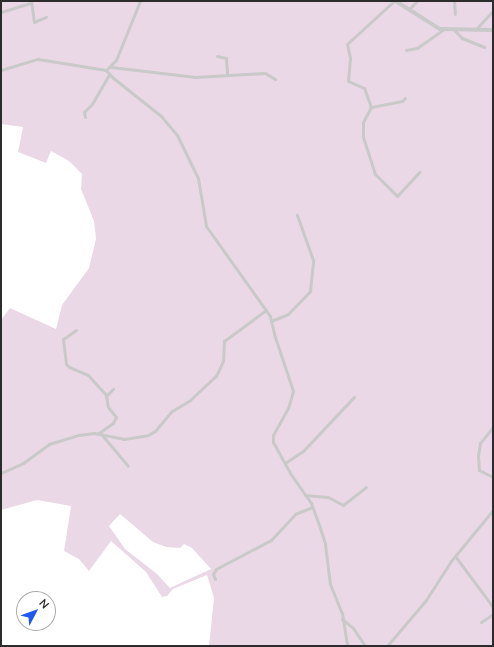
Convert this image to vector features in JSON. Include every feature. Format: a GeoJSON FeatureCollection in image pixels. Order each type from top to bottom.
{"type":"FeatureCollection","features":[{"type":"Feature","properties":{"kind":"street"},"geometry":{"type":"LineString","coordinates":[[1,70],[38,59],[106,70],[111,67],[132,25],[140,1]]}},
{"type":"Feature","properties":{"kind":"street"},"geometry":{"type":"LineString","coordinates":[[371,107],[364,88],[348,81],[350,58],[347,44],[395,1],[443,30],[493,30]]}},
{"type":"Feature","properties":{"kind":"street"},"geometry":{"type":"LineString","coordinates":[[409,9],[417,1]]}},
{"type":"Feature","properties":{"kind":"street"},"geometry":{"type":"LineString","coordinates":[[454,1],[455,14]]}},
{"type":"Feature","properties":{"kind":"street"},"geometry":{"type":"LineString","coordinates":[[1,12],[31,2],[32,23],[46,18]]}},
{"type":"Feature","properties":{"kind":"street"},"geometry":{"type":"LineString","coordinates":[[474,30],[493,11]]}},
{"type":"Feature","properties":{"kind":"street"},"geometry":{"type":"LineString","coordinates":[[406,50],[417,48],[443,30]]}},
{"type":"Feature","properties":{"kind":"street"},"geometry":{"type":"LineString","coordinates":[[455,31],[462,38],[484,47]]}},
{"type":"Feature","properties":{"kind":"street"},"geometry":{"type":"LineString","coordinates":[[217,56],[226,58],[227,74]]}},
{"type":"Feature","properties":{"kind":"street"},"geometry":{"type":"LineString","coordinates":[[111,67],[195,77],[265,73],[275,79]]}},
{"type":"Feature","properties":{"kind":"street"},"geometry":{"type":"LineString","coordinates":[[106,70],[110,75],[161,116],[177,135],[198,178],[206,226],[266,310],[271,321],[294,391],[273,438],[285,463],[312,507],[325,544],[330,584],[342,619],[347,646]]}},
{"type":"Feature","properties":{"kind":"street"},"geometry":{"type":"LineString","coordinates":[[85,117],[84,112],[92,104],[110,75]]}},
{"type":"Feature","properties":{"kind":"street"},"geometry":{"type":"LineString","coordinates":[[405,98],[402,101],[371,107],[364,119],[362,132],[376,176],[397,196],[419,172]]}},
{"type":"Feature","properties":{"kind":"street"},"geometry":{"type":"LineString","coordinates":[[271,321],[291,311],[298,301],[310,291],[313,260],[298,215]]}},
{"type":"Feature","properties":{"kind":"street"},"geometry":{"type":"LineString","coordinates":[[1,473],[29,460],[49,444],[79,435],[97,434],[133,438],[155,431],[169,414],[190,400],[216,376],[223,362],[224,341],[266,310]]}},
{"type":"Feature","properties":{"kind":"street"},"geometry":{"type":"LineString","coordinates":[[76,330],[63,338],[66,364],[69,367],[88,375],[106,396],[108,407],[116,419],[97,434]]}},
{"type":"Feature","properties":{"kind":"street"},"geometry":{"type":"LineString","coordinates":[[106,396],[113,389]]}},
{"type":"Feature","properties":{"kind":"street"},"geometry":{"type":"LineString","coordinates":[[285,463],[304,450],[354,397]]}},
{"type":"Feature","properties":{"kind":"street"},"geometry":{"type":"LineString","coordinates":[[493,427],[480,443],[478,456],[479,470],[493,477]]}},
{"type":"Feature","properties":{"kind":"street"},"geometry":{"type":"LineString","coordinates":[[102,435],[128,466]]}},
{"type":"Feature","properties":{"kind":"street"},"geometry":{"type":"LineString","coordinates":[[306,495],[328,497],[343,505],[366,487]]}},
{"type":"Feature","properties":{"kind":"street"},"geometry":{"type":"LineString","coordinates":[[215,579],[213,574],[216,569],[271,540],[295,514],[312,507]]}},
{"type":"Feature","properties":{"kind":"street"},"geometry":{"type":"LineString","coordinates":[[387,646],[426,600],[455,556],[493,510]]}},
{"type":"Feature","properties":{"kind":"street"},"geometry":{"type":"LineString","coordinates":[[455,556],[493,607]]}},
{"type":"Feature","properties":{"kind":"street"},"geometry":{"type":"LineString","coordinates":[[481,622],[493,614]]}},
{"type":"Feature","properties":{"kind":"street"},"geometry":{"type":"LineString","coordinates":[[342,619],[354,628],[365,646]]}},
{"type":"Feature","properties":{"kind":"shaded area"},"geometry":{"type":"Polygon","coordinates":[[[1,1],[493,1],[493,646],[209,646],[214,598],[207,575],[173,589],[167,596],[162,597],[146,572],[111,541],[89,571],[79,559],[64,551],[71,506],[37,500],[1,510],[1,320],[10,308],[56,329],[62,305],[89,268],[96,239],[94,221],[81,189],[82,174],[69,161],[51,151],[46,163],[18,152],[23,127],[1,124],[1,1]],[[120,514],[109,526],[125,549],[157,574],[170,588],[211,569],[192,548],[184,544],[180,548],[166,547],[153,542],[120,514]]]}}]}
